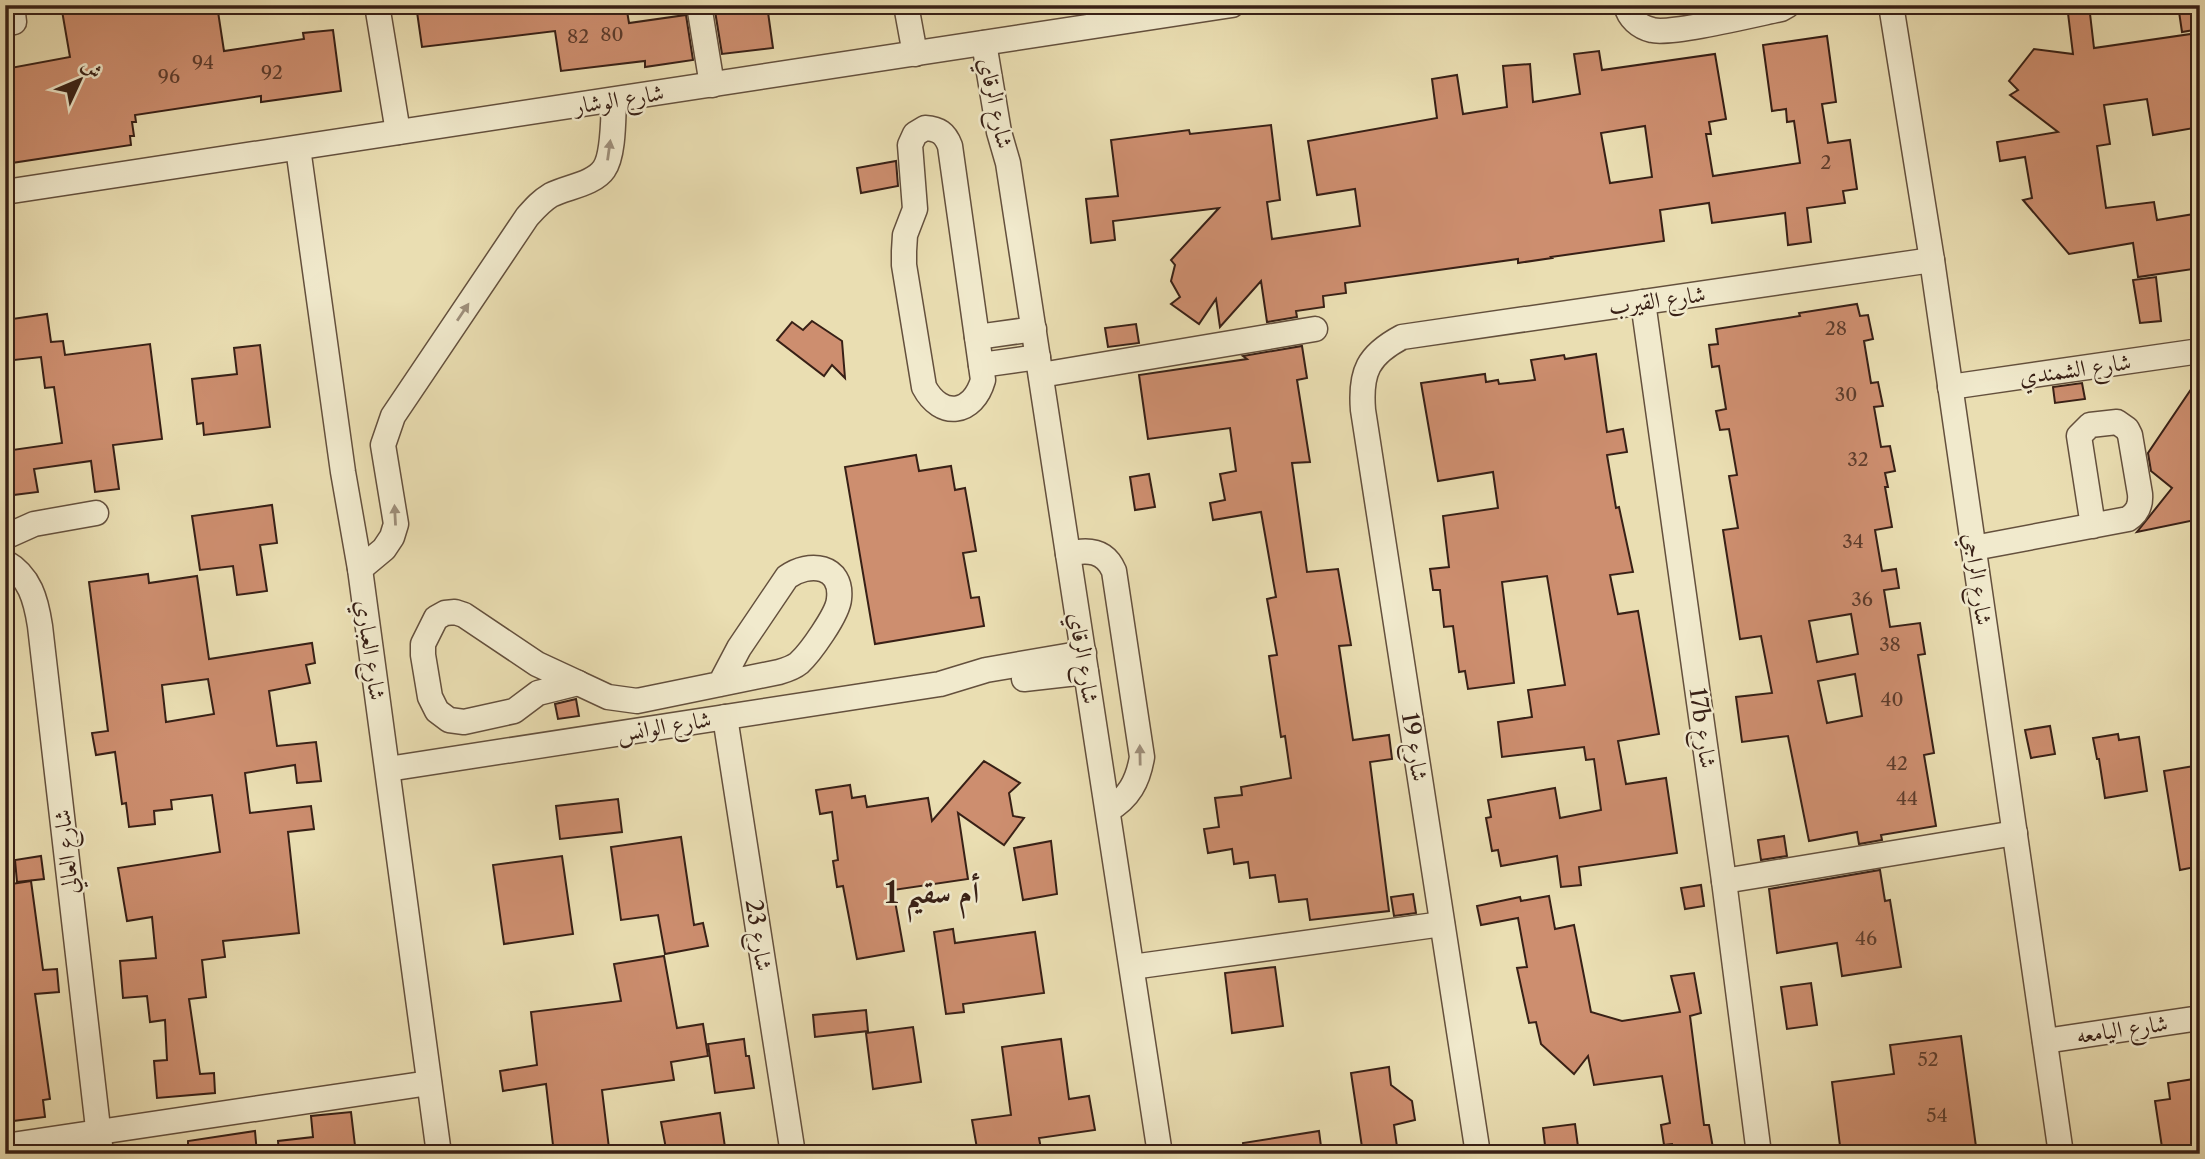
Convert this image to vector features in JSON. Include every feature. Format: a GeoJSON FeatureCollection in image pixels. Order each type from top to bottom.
{"type":"FeatureCollection","features":[{"type":"Feature","properties":{"kind":"street"},"geometry":{"type":"LineString","coordinates":[[377,5],[398,132]]}},
{"type":"Feature","properties":{"kind":"street"},"geometry":{"type":"LineString","coordinates":[[699,5],[712,85]]}},
{"type":"Feature","properties":{"kind":"street"},"geometry":{"type":"LineString","coordinates":[[906,5],[915,54]]}},
{"type":"Feature","properties":{"kind":"street","name":"شارع الوشار"},"geometry":{"type":"LineString","coordinates":[[5,192],[1232,5]]}},
{"type":"Feature","properties":{"kind":"street"},"geometry":{"type":"LineString","coordinates":[[1626,5],[1628,12],[1640,26],[1661,32],[1781,9],[1788,5]]}},
{"type":"Feature","properties":{"kind":"street","name":"شارع الراجي"},"geometry":{"type":"LineString","coordinates":[[1891,5],[1932,260],[2061,1154]]}},
{"type":"Feature","properties":{"kind":"street","name":"شارع الرقاي"},"geometry":{"type":"LineString","coordinates":[[992,42],[1010,131],[1009,163],[1160,1154]]}},
{"type":"Feature","properties":{"kind":"street"},"geometry":{"type":"LineString","coordinates":[[360,569],[384,549],[396,524],[383,445],[393,416],[533,211],[552,195],[597,177],[605,169],[609,158],[614,100]]}},
{"type":"Feature","properties":{"kind":"street"},"geometry":{"type":"LineString","coordinates":[[925,128],[936,129],[946,136],[950,146],[977,337],[983,380],[979,394],[970,404],[956,409],[942,407],[930,400],[923,387],[904,265],[905,235],[915,209],[910,145],[915,134],[925,128]]}},
{"type":"Feature","properties":{"kind":"street","name":"شارع العباري"},"geometry":{"type":"LineString","coordinates":[[298,148],[343,472],[360,569],[439,1154]]}},
{"type":"Feature","properties":{"kind":"street","name":"شارع القيرب"},"geometry":{"type":"LineString","coordinates":[[1384,347],[1402,337],[1932,260]]}},
{"type":"Feature","properties":{"kind":"street","name":"17b شارع"},"geometry":{"type":"LineString","coordinates":[[1643,302],[1724,881],[1759,1154]]}},
{"type":"Feature","properties":{"kind":"street"},"geometry":{"type":"LineString","coordinates":[[977,337],[1034,329]]}},
{"type":"Feature","properties":{"kind":"street"},"geometry":{"type":"LineString","coordinates":[[981,365],[1040,366],[1315,329]]}},
{"type":"Feature","properties":{"kind":"street","name":"شارع 19"},"geometry":{"type":"LineString","coordinates":[[1384,347],[1369,364],[1365,375],[1362,387],[1363,410],[1478,1154]]}},
{"type":"Feature","properties":{"kind":"street","name":"شارع الشمندي"},"geometry":{"type":"LineString","coordinates":[[1950,387],[2200,351]]}},
{"type":"Feature","properties":{"kind":"street"},"geometry":{"type":"LineString","coordinates":[[5,537],[34,524],[96,513]]}},
{"type":"Feature","properties":{"kind":"street"},"geometry":{"type":"LineString","coordinates":[[1974,548],[2093,526]]}},
{"type":"Feature","properties":{"kind":"street"},"geometry":{"type":"LineString","coordinates":[[1068,554],[1090,551],[1099,554],[1114,571],[1142,757],[1140,771],[1128,794],[1108,810]]}},
{"type":"Feature","properties":{"kind":"street","name":"شارع العالي"},"geometry":{"type":"LineString","coordinates":[[5,562],[20,573],[36,601],[99,1143]]}},
{"type":"Feature","properties":{"kind":"street"},"geometry":{"type":"LineString","coordinates":[[578,684],[538,693],[514,711],[464,722],[449,720],[437,711],[430,697],[423,644],[436,618],[455,612],[464,615],[537,664],[608,698],[623,701],[661,698],[790,668],[808,654],[834,613],[839,601],[839,588],[833,577],[823,569],[810,566],[798,569],[787,577],[739,648],[720,684]]}},
{"type":"Feature","properties":{"kind":"street"},"geometry":{"type":"LineString","coordinates":[[739,648],[767,675]]}},
{"type":"Feature","properties":{"kind":"street","name":"شارع الوانس"},"geometry":{"type":"LineString","coordinates":[[387,769],[940,684],[972,685],[1085,662]]}},
{"type":"Feature","properties":{"kind":"street"},"geometry":{"type":"LineString","coordinates":[[537,664],[538,693]]}},
{"type":"Feature","properties":{"kind":"street"},"geometry":{"type":"LineString","coordinates":[[661,698],[667,726]]}},
{"type":"Feature","properties":{"kind":"street","name":"شارع 23"},"geometry":{"type":"LineString","coordinates":[[724,717],[793,1154]]}},
{"type":"Feature","properties":{"kind":"street"},"geometry":{"type":"LineString","coordinates":[[1724,881],[2015,833]]}},
{"type":"Feature","properties":{"kind":"street"},"geometry":{"type":"LineString","coordinates":[[1132,967],[1442,924]]}},
{"type":"Feature","properties":{"kind":"street","name":"شارع اليامعه"},"geometry":{"type":"LineString","coordinates":[[2045,1041],[2200,1018]]}},
{"type":"Feature","properties":{"kind":"street"},"geometry":{"type":"LineString","coordinates":[[5,1146],[99,1143],[429,1083]]}},
{"type":"Feature","properties":{"kind":"building"},"geometry":{"type":"Polygon","coordinates":[[[61,5],[217,5],[224,51],[304,39],[303,33],[333,30],[341,91],[261,102],[261,96],[135,115],[136,122],[132,122],[134,136],[130,136],[131,145],[5,164],[5,69],[70,57],[61,5]]]}},
{"type":"Feature","properties":{"kind":"building"},"geometry":{"type":"Polygon","coordinates":[[[416,5],[626,5],[629,23],[686,15],[693,60],[645,67],[645,61],[561,71],[555,31],[422,47],[416,5]]]}},
{"type":"Feature","properties":{"kind":"building"},"geometry":{"type":"Polygon","coordinates":[[[721,5],[767,5],[773,48],[722,54],[715,11],[722,10],[721,5]]]}},
{"type":"Feature","properties":{"kind":"building"},"geometry":{"type":"Polygon","coordinates":[[[2067,5],[2089,5],[2094,48],[2191,34],[2200,96],[2200,127],[2153,135],[2147,99],[2104,105],[2110,144],[2097,146],[2106,208],[2154,202],[2157,220],[2200,213],[2200,268],[2138,277],[2133,243],[2069,254],[2023,200],[2032,198],[2025,157],[2000,161],[1997,142],[2058,132],[2010,95],[2018,90],[2009,81],[2034,49],[2073,54],[2067,5]]]}},
{"type":"Feature","properties":{"kind":"building"},"geometry":{"type":"Polygon","coordinates":[[[2178,5],[2200,5],[2200,29],[2182,32],[2178,5]]]}},
{"type":"Feature","properties":{"kind":"building"},"geometry":{"type":"Polygon","coordinates":[[[1827,36],[1836,102],[1822,104],[1828,143],[1850,140],[1857,189],[1843,191],[1845,203],[1807,208],[1811,242],[1788,245],[1785,213],[1712,223],[1709,203],[1660,210],[1664,241],[1518,263],[1518,259],[1345,283],[1346,293],[1323,296],[1324,307],[1296,311],[1297,317],[1267,322],[1261,281],[1220,327],[1216,299],[1199,324],[1171,304],[1180,297],[1171,281],[1175,265],[1171,260],[1219,208],[1113,221],[1115,240],[1091,243],[1086,199],[1118,196],[1111,140],[1189,130],[1190,134],[1271,125],[1280,200],[1267,202],[1272,239],[1360,226],[1355,189],[1317,195],[1308,141],[1437,118],[1432,79],[1457,75],[1463,114],[1507,107],[1503,66],[1530,64],[1533,102],[1580,94],[1574,54],[1599,51],[1602,70],[1715,54],[1726,119],[1709,122],[1711,134],[1706,134],[1713,176],[1800,163],[1794,121],[1787,122],[1786,109],[1772,111],[1763,45],[1827,36]],[[1645,126],[1601,133],[1610,183],[1652,177],[1645,126]]]}},
{"type":"Feature","properties":{"kind":"building"},"geometry":{"type":"Polygon","coordinates":[[[896,161],[898,186],[861,193],[857,168],[896,161]]]}},
{"type":"Feature","properties":{"kind":"building"},"geometry":{"type":"Polygon","coordinates":[[[2156,277],[2161,321],[2140,323],[2133,280],[2156,277]]]}},
{"type":"Feature","properties":{"kind":"building"},"geometry":{"type":"Polygon","coordinates":[[[1857,304],[1860,316],[1868,315],[1873,339],[1864,341],[1871,383],[1878,382],[1883,406],[1874,407],[1881,447],[1890,446],[1895,471],[1885,473],[1892,527],[1875,530],[1882,571],[1896,569],[1899,588],[1884,590],[1890,627],[1920,623],[1925,654],[1918,655],[1934,753],[1924,755],[1936,826],[1881,835],[1882,840],[1859,844],[1857,832],[1809,841],[1788,736],[1742,742],[1736,697],[1772,693],[1761,636],[1740,639],[1723,530],[1738,528],[1729,476],[1737,475],[1729,429],[1720,430],[1716,411],[1726,409],[1719,366],[1712,367],[1709,345],[1718,344],[1716,329],[1800,316],[1799,313],[1857,304]],[[1851,614],[1809,621],[1817,662],[1858,654],[1851,614]],[[1855,674],[1818,681],[1827,723],[1862,716],[1855,674]]]}},
{"type":"Feature","properties":{"kind":"building"},"geometry":{"type":"Polygon","coordinates":[[[47,314],[51,342],[63,341],[65,355],[150,344],[162,439],[113,445],[119,489],[95,492],[91,461],[34,469],[38,492],[5,496],[5,451],[62,443],[54,387],[45,388],[41,357],[5,361],[5,320],[47,314]]]}},
{"type":"Feature","properties":{"kind":"building"},"geometry":{"type":"Polygon","coordinates":[[[812,321],[842,341],[845,378],[832,365],[824,376],[777,340],[792,322],[803,330],[812,321]]]}},
{"type":"Feature","properties":{"kind":"building"},"geometry":{"type":"Polygon","coordinates":[[[1136,324],[1139,343],[1108,347],[1105,328],[1136,324]]]}},
{"type":"Feature","properties":{"kind":"building"},"geometry":{"type":"Polygon","coordinates":[[[260,345],[270,427],[204,435],[203,423],[197,424],[192,379],[237,374],[234,348],[260,345]]]}},
{"type":"Feature","properties":{"kind":"building"},"geometry":{"type":"Polygon","coordinates":[[[1302,346],[1307,378],[1297,380],[1310,462],[1292,463],[1307,572],[1338,569],[1351,645],[1339,646],[1353,740],[1389,735],[1392,759],[1370,762],[1389,911],[1310,920],[1307,899],[1279,902],[1275,875],[1250,878],[1248,862],[1234,864],[1232,849],[1208,853],[1204,829],[1219,827],[1215,798],[1242,795],[1241,787],[1291,778],[1285,736],[1281,737],[1269,656],[1277,655],[1267,599],[1276,597],[1261,512],[1213,520],[1210,503],[1225,500],[1220,474],[1236,471],[1230,428],[1148,439],[1139,375],[1247,359],[1243,356],[1302,346]]]}},
{"type":"Feature","properties":{"kind":"building"},"geometry":{"type":"Polygon","coordinates":[[[1596,354],[1607,432],[1623,429],[1627,452],[1607,455],[1616,508],[1619,507],[1633,572],[1610,575],[1618,614],[1638,611],[1659,734],[1618,741],[1626,784],[1666,778],[1677,853],[1579,867],[1581,885],[1561,887],[1557,856],[1501,866],[1498,850],[1492,851],[1486,818],[1491,817],[1488,800],[1555,788],[1560,818],[1601,810],[1594,759],[1586,760],[1584,747],[1502,757],[1498,722],[1532,717],[1528,690],[1565,685],[1547,576],[1502,582],[1514,683],[1468,689],[1465,671],[1459,672],[1453,626],[1444,627],[1440,590],[1433,590],[1430,569],[1449,567],[1443,516],[1498,508],[1493,472],[1438,481],[1421,383],[1485,374],[1486,382],[1498,380],[1499,384],[1535,380],[1531,360],[1564,355],[1565,359],[1596,354]]]}},
{"type":"Feature","properties":{"kind":"building"},"geometry":{"type":"Polygon","coordinates":[[[2200,376],[2200,519],[2137,532],[2172,488],[2151,471],[2148,453],[2200,376]]]}},
{"type":"Feature","properties":{"kind":"building"},"geometry":{"type":"Polygon","coordinates":[[[2082,383],[2085,399],[2055,403],[2053,387],[2082,383]]]}},
{"type":"Feature","properties":{"kind":"building"},"geometry":{"type":"Polygon","coordinates":[[[916,455],[919,471],[951,466],[955,490],[965,488],[976,551],[963,553],[971,598],[979,597],[984,626],[875,644],[845,467],[916,455]]]}},
{"type":"Feature","properties":{"kind":"building"},"geometry":{"type":"Polygon","coordinates":[[[1149,474],[1155,507],[1135,510],[1130,477],[1149,474]]]}},
{"type":"Feature","properties":{"kind":"building"},"geometry":{"type":"Polygon","coordinates":[[[272,505],[277,543],[260,545],[267,591],[237,595],[233,566],[200,570],[192,516],[272,505]]]}},
{"type":"Feature","properties":{"kind":"building"},"geometry":{"type":"Polygon","coordinates":[[[148,574],[149,583],[197,576],[209,659],[312,643],[315,663],[306,665],[310,683],[269,691],[277,746],[316,742],[321,781],[297,783],[295,765],[245,773],[250,813],[311,806],[314,829],[288,832],[299,933],[223,941],[225,957],[202,960],[206,997],[189,999],[200,1074],[214,1073],[215,1093],[157,1098],[154,1061],[167,1060],[165,1020],[150,1022],[147,996],[123,998],[120,961],[156,958],[152,917],[127,921],[118,868],[220,852],[212,795],[171,800],[172,809],[154,811],[155,824],[129,827],[126,803],[122,804],[115,752],[96,755],[92,733],[108,731],[89,582],[148,574]],[[208,679],[162,685],[166,722],[214,714],[208,679]]]}},
{"type":"Feature","properties":{"kind":"building"},"geometry":{"type":"Polygon","coordinates":[[[576,699],[579,716],[558,719],[555,704],[576,699]]]}},
{"type":"Feature","properties":{"kind":"building"},"geometry":{"type":"Polygon","coordinates":[[[2050,726],[2055,754],[2031,758],[2025,730],[2050,726]]]}},
{"type":"Feature","properties":{"kind":"building"},"geometry":{"type":"Polygon","coordinates":[[[2118,734],[2119,740],[2139,737],[2147,791],[2105,798],[2093,738],[2118,734]]]}},
{"type":"Feature","properties":{"kind":"building"},"geometry":{"type":"Polygon","coordinates":[[[984,761],[1020,783],[1009,793],[1013,816],[1024,818],[1004,845],[958,813],[968,879],[893,890],[904,951],[857,959],[843,886],[837,887],[833,861],[838,860],[832,812],[820,814],[816,790],[850,785],[852,798],[865,796],[867,807],[928,798],[932,821],[984,761]]]}},
{"type":"Feature","properties":{"kind":"building"},"geometry":{"type":"Polygon","coordinates":[[[2200,765],[2200,866],[2180,870],[2164,771],[2200,765]]]}},
{"type":"Feature","properties":{"kind":"building"},"geometry":{"type":"Polygon","coordinates":[[[618,799],[622,832],[560,839],[556,806],[618,799]]]}},
{"type":"Feature","properties":{"kind":"building"},"geometry":{"type":"Polygon","coordinates":[[[1784,836],[1787,856],[1761,860],[1758,840],[1784,836]]]}},
{"type":"Feature","properties":{"kind":"building"},"geometry":{"type":"Polygon","coordinates":[[[681,837],[694,925],[703,923],[708,946],[665,954],[658,915],[621,920],[611,847],[681,837]]]}},
{"type":"Feature","properties":{"kind":"building"},"geometry":{"type":"Polygon","coordinates":[[[1051,841],[1057,894],[1023,900],[1014,848],[1051,841]]]}},
{"type":"Feature","properties":{"kind":"building"},"geometry":{"type":"Polygon","coordinates":[[[41,856],[44,879],[17,882],[15,860],[41,856]]]}},
{"type":"Feature","properties":{"kind":"building"},"geometry":{"type":"Polygon","coordinates":[[[562,856],[573,934],[504,944],[493,865],[562,856]]]}},
{"type":"Feature","properties":{"kind":"building"},"geometry":{"type":"Polygon","coordinates":[[[1880,870],[1885,901],[1890,900],[1901,967],[1842,976],[1837,943],[1777,953],[1769,889],[1880,870]]]}},
{"type":"Feature","properties":{"kind":"building"},"geometry":{"type":"Polygon","coordinates":[[[31,881],[43,970],[57,969],[59,992],[35,994],[50,1099],[43,1100],[45,1117],[5,1122],[5,885],[31,881]]]}},
{"type":"Feature","properties":{"kind":"building"},"geometry":{"type":"Polygon","coordinates":[[[1701,885],[1704,906],[1685,909],[1681,888],[1701,885]]]}},
{"type":"Feature","properties":{"kind":"building"},"geometry":{"type":"Polygon","coordinates":[[[1413,894],[1416,913],[1394,916],[1391,897],[1413,894]]]}},
{"type":"Feature","properties":{"kind":"building"},"geometry":{"type":"Polygon","coordinates":[[[1549,896],[1555,929],[1574,925],[1591,1012],[1622,1021],[1680,1012],[1671,976],[1694,973],[1701,1013],[1690,1016],[1704,1125],[1709,1125],[1714,1154],[1673,1154],[1672,1144],[1664,1145],[1661,1125],[1670,1123],[1662,1076],[1594,1085],[1588,1056],[1574,1074],[1541,1044],[1536,1022],[1529,1023],[1517,968],[1527,967],[1518,918],[1481,925],[1477,906],[1520,897],[1521,901],[1549,896]]]}},
{"type":"Feature","properties":{"kind":"building"},"geometry":{"type":"Polygon","coordinates":[[[953,929],[955,943],[1035,932],[1044,993],[963,1004],[964,1012],[946,1014],[934,932],[953,929]]]}},
{"type":"Feature","properties":{"kind":"building"},"geometry":{"type":"Polygon","coordinates":[[[664,956],[677,1028],[703,1024],[708,1056],[671,1062],[674,1080],[602,1090],[609,1148],[554,1154],[546,1084],[503,1091],[500,1071],[537,1065],[531,1012],[621,1001],[614,964],[664,956]]]}},
{"type":"Feature","properties":{"kind":"building"},"geometry":{"type":"Polygon","coordinates":[[[1275,967],[1283,1026],[1232,1033],[1225,973],[1275,967]]]}},
{"type":"Feature","properties":{"kind":"building"},"geometry":{"type":"Polygon","coordinates":[[[1811,983],[1817,1025],[1787,1029],[1781,987],[1811,983]]]}},
{"type":"Feature","properties":{"kind":"building"},"geometry":{"type":"Polygon","coordinates":[[[866,1010],[868,1031],[815,1037],[813,1015],[866,1010]]]}},
{"type":"Feature","properties":{"kind":"building"},"geometry":{"type":"Polygon","coordinates":[[[913,1027],[921,1082],[873,1089],[866,1033],[913,1027]]]}},
{"type":"Feature","properties":{"kind":"building"},"geometry":{"type":"Polygon","coordinates":[[[1961,1036],[1977,1154],[1841,1154],[1832,1082],[1894,1074],[1890,1045],[1961,1036]]]}},
{"type":"Feature","properties":{"kind":"building"},"geometry":{"type":"Polygon","coordinates":[[[744,1039],[754,1088],[715,1093],[708,1044],[744,1039]]]}},
{"type":"Feature","properties":{"kind":"building"},"geometry":{"type":"Polygon","coordinates":[[[1061,1039],[1069,1099],[1089,1096],[1095,1130],[1039,1138],[1042,1154],[978,1154],[972,1120],[1011,1115],[1002,1047],[1061,1039]]]}},
{"type":"Feature","properties":{"kind":"building"},"geometry":{"type":"Polygon","coordinates":[[[1389,1067],[1391,1085],[1412,1101],[1415,1120],[1394,1125],[1398,1154],[1363,1154],[1351,1073],[1389,1067]]]}},
{"type":"Feature","properties":{"kind":"building"},"geometry":{"type":"Polygon","coordinates":[[[2194,1079],[2196,1090],[2200,1089],[2200,1154],[2163,1154],[2155,1101],[2170,1099],[2168,1083],[2194,1079]]]}},
{"type":"Feature","properties":{"kind":"building"},"geometry":{"type":"Polygon","coordinates":[[[351,1112],[356,1154],[279,1154],[278,1141],[313,1137],[311,1116],[351,1112]]]}},
{"type":"Feature","properties":{"kind":"building"},"geometry":{"type":"Polygon","coordinates":[[[720,1113],[726,1154],[667,1154],[661,1122],[720,1113]]]}},
{"type":"Feature","properties":{"kind":"building"},"geometry":{"type":"Polygon","coordinates":[[[1575,1124],[1579,1154],[1546,1154],[1543,1128],[1575,1124]]]}},
{"type":"Feature","properties":{"kind":"building"},"geometry":{"type":"Polygon","coordinates":[[[255,1131],[257,1154],[188,1154],[188,1141],[255,1131]]]}},
{"type":"Feature","properties":{"kind":"building"},"geometry":{"type":"Polygon","coordinates":[[[1319,1131],[1322,1154],[1244,1154],[1243,1143],[1319,1131]]]}},
{"type":"Feature","properties":{"kind":"district","name":"أم سقيم 1"},"geometry":{"type":"Point","coordinates":[932,892]}}]}
